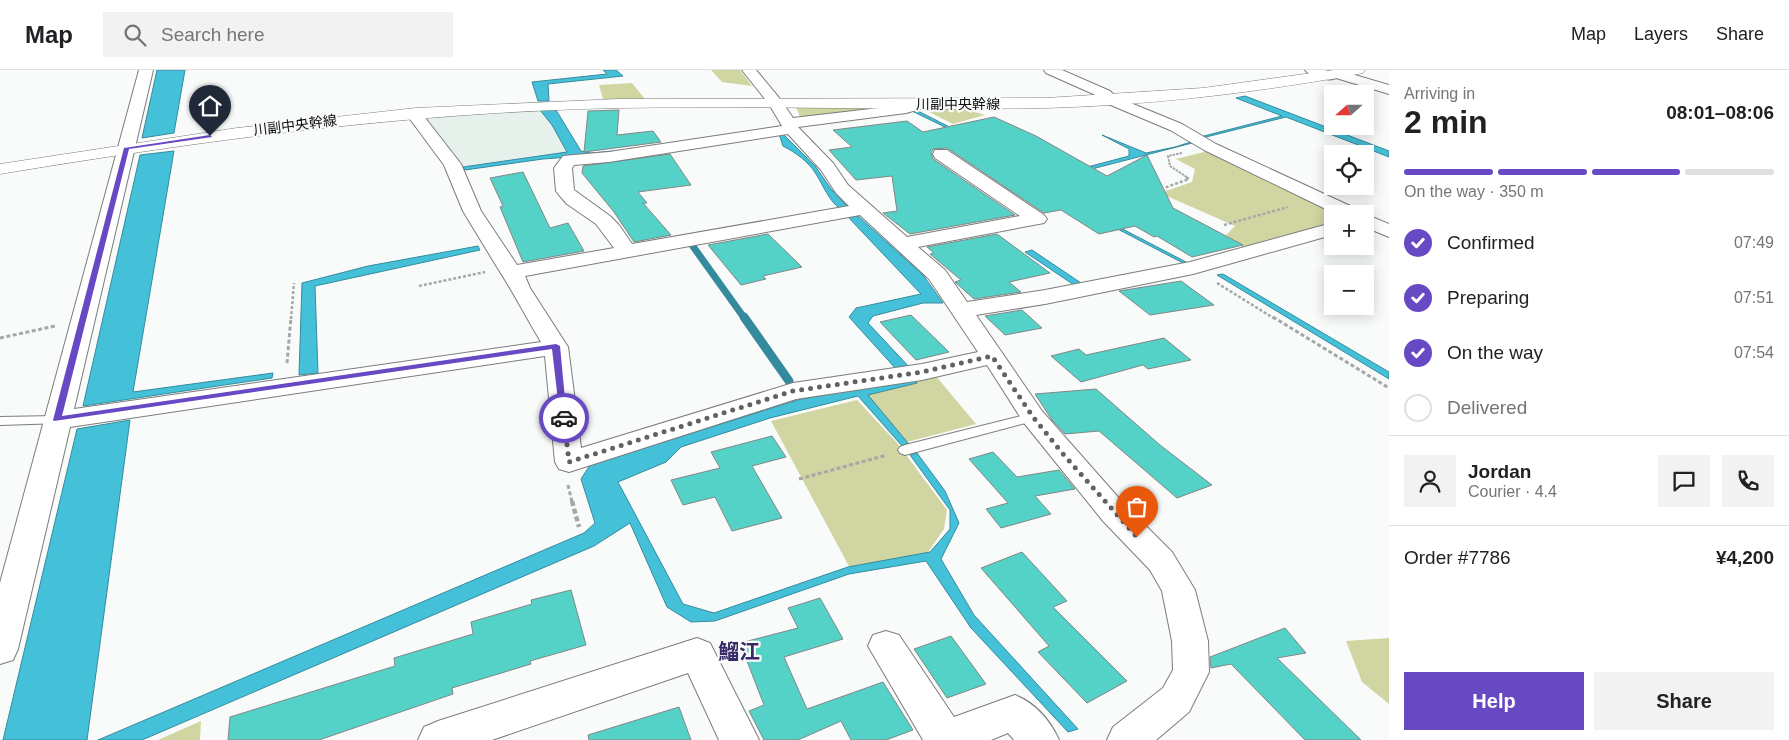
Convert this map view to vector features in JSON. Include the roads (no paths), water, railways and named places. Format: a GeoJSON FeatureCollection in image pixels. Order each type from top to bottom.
{"type":"FeatureCollection","features":[{"type":"Feature","properties":{"kind":"street"},"geometry":{"type":"LineString","coordinates":[[0,648],[146,70]]}},
{"type":"Feature","properties":{"kind":"street"},"geometry":{"type":"LineString","coordinates":[[750,70],[785,118],[827,167],[842,189],[937,275],[1033,417],[1114,513],[1161,561],[1178,590],[1190,641],[1191,672],[1176,700],[1127,740]]}},
{"type":"Feature","properties":{"kind":"street"},"geometry":{"type":"LineString","coordinates":[[1051,70],[1105,94],[1111,100],[1176,126],[1210,147],[1333,205]]}},
{"type":"Feature","properties":{"kind":"street"},"geometry":{"type":"LineString","coordinates":[[1312,70],[1389,90]]}},
{"type":"Feature","properties":{"kind":"street","name":"川副中央幹線"},"geometry":{"type":"LineString","coordinates":[[0,169],[127,148],[276,128],[417,113],[556,105],[785,118],[923,104],[1046,103],[1111,100],[1254,87],[1358,70]]}},
{"type":"Feature","properties":{"kind":"street"},"geometry":{"type":"LineString","coordinates":[[626,250],[612,229],[603,220],[574,200],[565,191],[563,168],[569,160],[609,157],[785,118],[906,109],[923,104]]}},
{"type":"Feature","properties":{"kind":"street"},"geometry":{"type":"LineString","coordinates":[[417,113],[418,119],[452,164],[472,211],[556,346],[569,462],[793,391],[922,372],[992,356]]}},
{"type":"Feature","properties":{"kind":"street"},"geometry":{"type":"LineString","coordinates":[[903,244],[1037,219],[941,154]]}},
{"type":"Feature","properties":{"kind":"street"},"geometry":{"type":"LineString","coordinates":[[510,270],[862,209]]}},
{"type":"Feature","properties":{"kind":"street"},"geometry":{"type":"LineString","coordinates":[[1374,224],[1389,231]]}},
{"type":"Feature","properties":{"kind":"street"},"geometry":{"type":"LineString","coordinates":[[962,310],[1045,298],[1192,268],[1324,231]]}},
{"type":"Feature","properties":{"kind":"street"},"geometry":{"type":"LineString","coordinates":[[57,420],[556,346]]}},
{"type":"Feature","properties":{"kind":"street"},"geometry":{"type":"LineString","coordinates":[[886,646],[945,739],[1015,713],[1039,740]]}},
{"type":"Feature","properties":{"kind":"street"},"geometry":{"type":"LineString","coordinates":[[438,740],[696,654],[739,740]]}},
{"type":"Feature","properties":{"kind":"lane"},"geometry":{"type":"LineString","coordinates":[[905,450],[1033,417]]}},
{"type":"Feature","properties":{"kind":"lane"},"geometry":{"type":"LineString","coordinates":[[0,421],[57,420]]}},
{"type":"Feature","properties":{"kind":"water"},"geometry":{"type":"Polygon","coordinates":[[[157,70],[185,70],[174,133],[142,138],[157,70]]]}},
{"type":"Feature","properties":{"kind":"water"},"geometry":{"type":"Polygon","coordinates":[[[603,70],[616,70],[623,76],[548,84],[549,101],[538,101],[532,82],[607,74],[603,70]]]}},
{"type":"Feature","properties":{"kind":"water"},"geometry":{"type":"Polygon","coordinates":[[[1245,96],[1324,126],[1324,132],[1286,117],[1200,137],[1282,116],[1236,98],[1245,96]]]}},
{"type":"Feature","properties":{"kind":"water"},"geometry":{"type":"Polygon","coordinates":[[[540,110],[556,110],[581,151],[591,153],[613,151],[611,154],[543,159],[465,170],[463,167],[567,152],[552,125],[540,110]]]}},
{"type":"Feature","properties":{"kind":"water"},"geometry":{"type":"Polygon","coordinates":[[[914,112],[920,112],[967,136],[1042,179],[1129,156],[1129,149],[1102,135],[1146,153],[1196,142],[1061,177],[1088,211],[1186,262],[1183,263],[1085,212],[951,130],[914,112]]]}},
{"type":"Feature","properties":{"kind":"water"},"geometry":{"type":"Polygon","coordinates":[[[779,134],[783,134],[815,166],[831,189],[849,208],[840,209],[836,205],[809,165],[783,146],[779,134]]]}},
{"type":"Feature","properties":{"kind":"water"},"geometry":{"type":"Polygon","coordinates":[[[1332,135],[1347,135],[1373,145],[1358,145],[1332,135]]]}},
{"type":"Feature","properties":{"kind":"water"},"geometry":{"type":"Polygon","coordinates":[[[1374,145],[1389,151],[1389,157],[1374,151],[1374,145]]]}},
{"type":"Feature","properties":{"kind":"water"},"geometry":{"type":"Polygon","coordinates":[[[174,151],[133,392],[273,373],[272,378],[83,406],[140,155],[174,151]]]}},
{"type":"Feature","properties":{"kind":"water"},"geometry":{"type":"Polygon","coordinates":[[[858,216],[923,275],[943,303],[923,303],[873,316],[868,323],[910,368],[896,369],[849,317],[856,308],[921,294],[848,217],[858,216]]]}},
{"type":"Feature","properties":{"kind":"water"},"geometry":{"type":"Polygon","coordinates":[[[478,246],[480,250],[315,286],[318,373],[299,375],[302,283],[368,266],[478,246]]]}},
{"type":"Feature","properties":{"kind":"water"},"geometry":{"type":"Polygon","coordinates":[[[1032,250],[1084,285],[1077,287],[1025,252],[1032,250]]]}},
{"type":"Feature","properties":{"kind":"water"},"geometry":{"type":"Polygon","coordinates":[[[1223,274],[1389,372],[1389,379],[1217,275],[1223,274]]]}},
{"type":"Feature","properties":{"kind":"water"},"geometry":{"type":"Polygon","coordinates":[[[916,379],[917,383],[868,395],[908,443],[902,446],[858,396],[770,418],[681,447],[666,462],[618,482],[683,604],[714,613],[848,567],[930,552],[950,529],[950,510],[910,455],[917,453],[945,491],[959,523],[941,559],[974,615],[1078,729],[1068,732],[971,628],[926,561],[849,574],[715,621],[691,622],[667,607],[630,523],[594,546],[142,740],[98,740],[584,533],[595,523],[581,479],[590,465],[801,399],[916,379]]]}},
{"type":"Feature","properties":{"kind":"water"},"geometry":{"type":"Polygon","coordinates":[[[130,420],[87,740],[3,740],[77,429],[130,420]]]}},
{"type":"Feature","properties":{"kind":"waterway"},"geometry":{"type":"LineString","coordinates":[[692,245],[745,319]]}},
{"type":"Feature","properties":{"kind":"waterway"},"geometry":{"type":"LineString","coordinates":[[744,317],[789,381]]}},
{"type":"Feature","properties":{"kind":"district","name":"鰡江"},"geometry":{"type":"Point","coordinates":[739,652]}}]}
